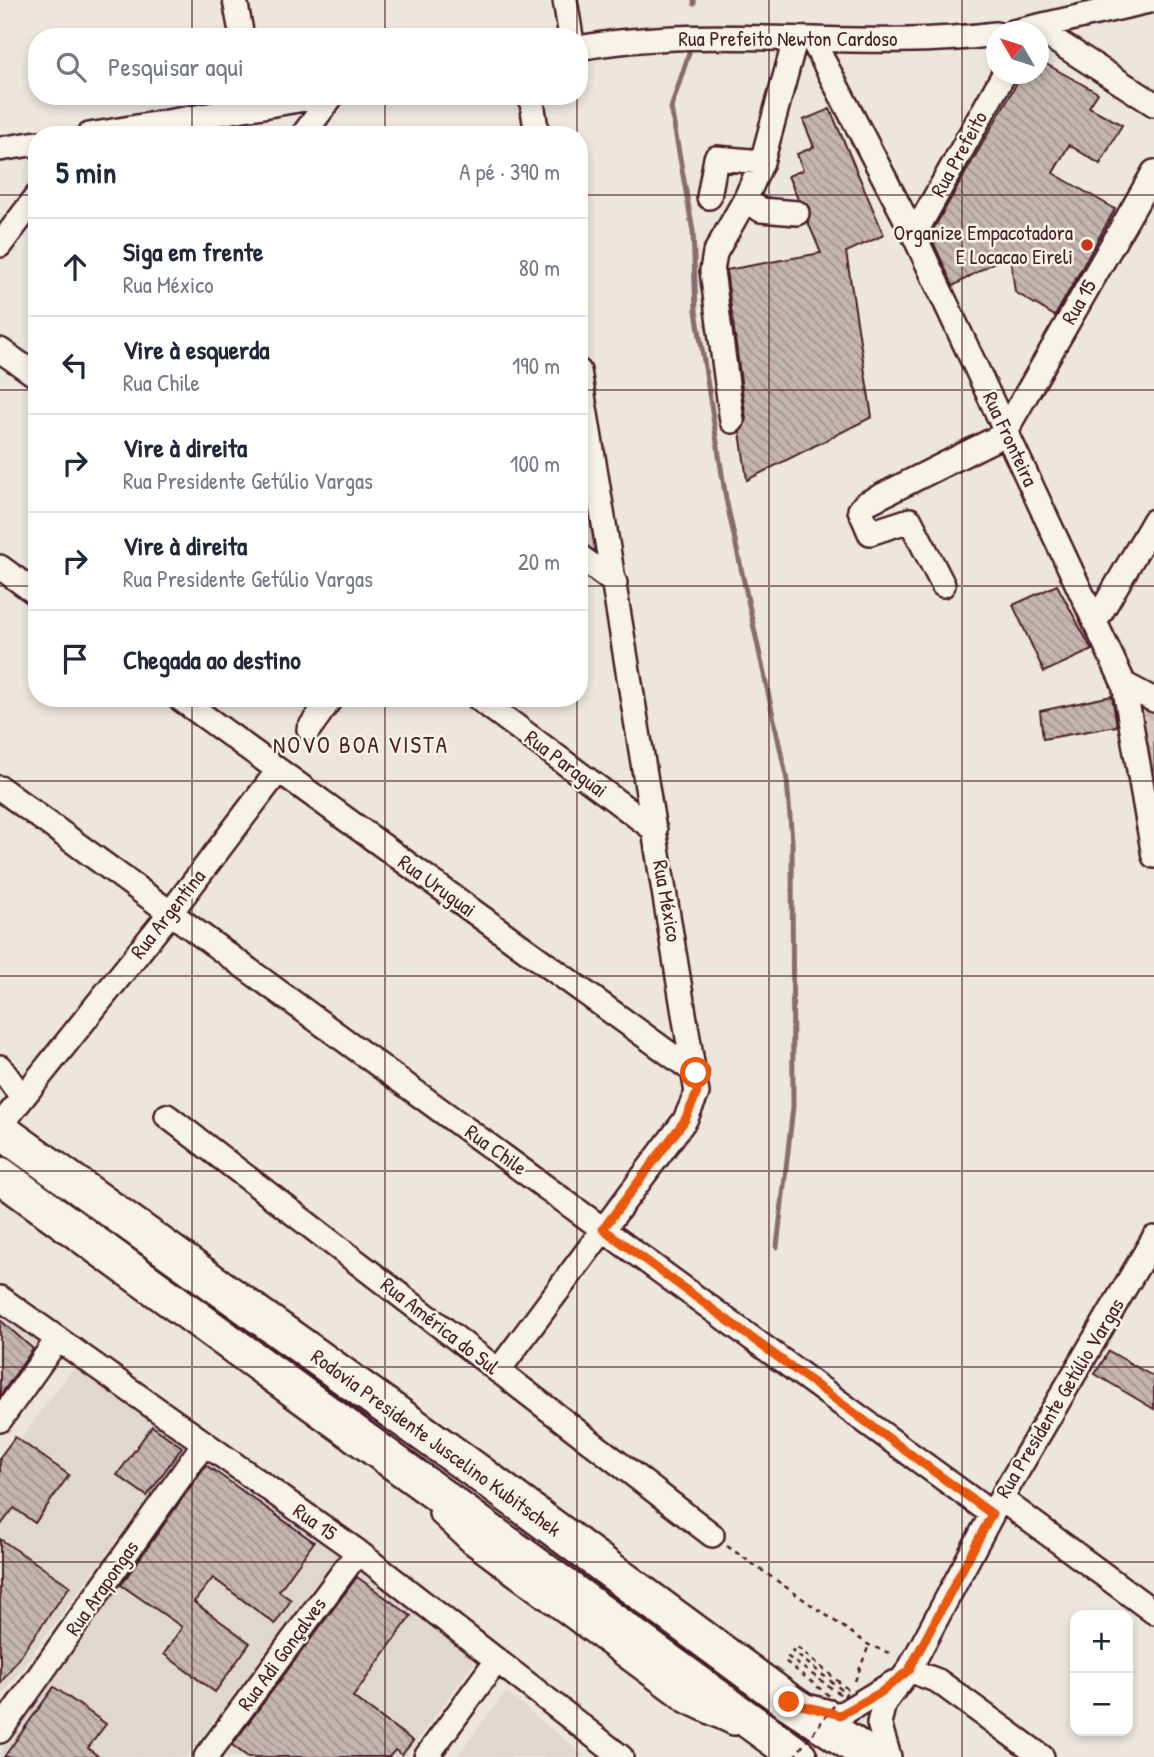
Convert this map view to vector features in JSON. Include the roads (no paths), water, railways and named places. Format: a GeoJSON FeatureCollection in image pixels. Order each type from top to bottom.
{"type":"FeatureCollection","features":[{"type":"Feature","properties":{"kind":"highway","name":"Rodovia Presidente Juscelino Kubitschek"},"geometry":{"type":"LineString","coordinates":[[0,1128],[461,1460],[789,1702],[872,1757]]}},
{"type":"Feature","properties":{"kind":"highway","name":"Rodovia Presidente Juscelino Kubitschek"},"geometry":{"type":"LineString","coordinates":[[0,1175],[403,1469],[756,1745],[796,1757]]}},
{"type":"Feature","properties":{"kind":"highway"},"geometry":{"type":"LineString","coordinates":[[756,1745],[758,1754],[786,1757]]}},
{"type":"Feature","properties":{"kind":"street"},"geometry":{"type":"LineString","coordinates":[[235,0],[240,28]]}},
{"type":"Feature","properties":{"kind":"street"},"geometry":{"type":"LineString","coordinates":[[565,0],[570,28]]}},
{"type":"Feature","properties":{"kind":"street"},"geometry":{"type":"LineString","coordinates":[[1049,25],[1153,0]]}},
{"type":"Feature","properties":{"kind":"street","name":"Rua Prefeito Newton Cardoso"},"geometry":{"type":"LineString","coordinates":[[588,47],[689,38],[804,41],[986,34]]}},
{"type":"Feature","properties":{"kind":"street"},"geometry":{"type":"LineString","coordinates":[[732,421],[712,271],[715,253],[745,200],[762,162],[804,41]]}},
{"type":"Feature","properties":{"kind":"street","name":"Rua Fronteira"},"geometry":{"type":"LineString","coordinates":[[804,41],[914,235],[1124,684],[1154,856]]}},
{"type":"Feature","properties":{"kind":"street"},"geometry":{"type":"LineString","coordinates":[[1049,43],[1154,104]]}},
{"type":"Feature","properties":{"kind":"street","name":"Rua Prefeito"},"geometry":{"type":"LineString","coordinates":[[914,235],[998,84]]}},
{"type":"Feature","properties":{"kind":"street"},"geometry":{"type":"LineString","coordinates":[[132,126],[234,105]]}},
{"type":"Feature","properties":{"kind":"street"},"geometry":{"type":"LineString","coordinates":[[309,126],[325,105]]}},
{"type":"Feature","properties":{"kind":"street"},"geometry":{"type":"LineString","coordinates":[[0,149],[28,144]]}},
{"type":"Feature","properties":{"kind":"street"},"geometry":{"type":"LineString","coordinates":[[709,197],[716,158],[762,162]]}},
{"type":"Feature","properties":{"kind":"street","name":"Rua 15"},"geometry":{"type":"LineString","coordinates":[[1007,433],[1010,421],[1154,172]]}},
{"type":"Feature","properties":{"kind":"street"},"geometry":{"type":"LineString","coordinates":[[745,200],[761,210],[797,213]]}},
{"type":"Feature","properties":{"kind":"street"},"geometry":{"type":"LineString","coordinates":[[0,245],[28,208]]}},
{"type":"Feature","properties":{"kind":"street"},"geometry":{"type":"LineString","coordinates":[[0,350],[28,370]]}},
{"type":"Feature","properties":{"kind":"street","name":"Rua México"},"geometry":{"type":"LineString","coordinates":[[498,1371],[685,1120],[697,1093],[696,1073],[588,423]]}},
{"type":"Feature","properties":{"kind":"street"},"geometry":{"type":"LineString","coordinates":[[943,584],[910,520],[870,533],[860,510],[865,504],[1007,433]]}},
{"type":"Feature","properties":{"kind":"street"},"geometry":{"type":"LineString","coordinates":[[1096,621],[1154,521]]}},
{"type":"Feature","properties":{"kind":"street"},"geometry":{"type":"LineString","coordinates":[[588,563],[615,583]]}},
{"type":"Feature","properties":{"kind":"street"},"geometry":{"type":"LineString","coordinates":[[0,566],[28,587]]}},
{"type":"Feature","properties":{"kind":"street"},"geometry":{"type":"LineString","coordinates":[[1124,684],[1154,700]]}},
{"type":"Feature","properties":{"kind":"street","name":"Rua Uruguai"},"geometry":{"type":"LineString","coordinates":[[190,707],[696,1073]]}},
{"type":"Feature","properties":{"kind":"street"},"geometry":{"type":"LineString","coordinates":[[309,729],[325,707]]}},
{"type":"Feature","properties":{"kind":"street","name":"Rua Paraguai"},"geometry":{"type":"LineString","coordinates":[[490,707],[655,830]]}},
{"type":"Feature","properties":{"kind":"street","name":"Rua Argentina"},"geometry":{"type":"LineString","coordinates":[[0,1128],[171,912],[278,771]]}},
{"type":"Feature","properties":{"kind":"street","name":"Rua Chile"},"geometry":{"type":"LineString","coordinates":[[0,788],[603,1229],[996,1506],[1152,1606]]}},
{"type":"Feature","properties":{"kind":"street"},"geometry":{"type":"LineString","coordinates":[[0,1067],[22,1097]]}},
{"type":"Feature","properties":{"kind":"street","name":"Rua América do Sul"},"geometry":{"type":"LineString","coordinates":[[167,1116],[712,1535]]}},
{"type":"Feature","properties":{"kind":"street","name":"Rua Presidente Getúlio Vargas"},"geometry":{"type":"LineString","coordinates":[[888,1757],[879,1723],[884,1703],[911,1666],[996,1506],[1154,1238]]}},
{"type":"Feature","properties":{"kind":"street","name":"Rua 15"},"geometry":{"type":"LineString","coordinates":[[0,1298],[203,1445],[358,1552],[621,1757]]}},
{"type":"Feature","properties":{"kind":"street"},"geometry":{"type":"LineString","coordinates":[[0,1420],[57,1340]]}},
{"type":"Feature","properties":{"kind":"street","name":"Rua Arapongas"},"geometry":{"type":"LineString","coordinates":[[0,1731],[203,1445]]}},
{"type":"Feature","properties":{"kind":"street","name":"Rua Adi Gonçalves"},"geometry":{"type":"LineString","coordinates":[[206,1757],[358,1552]]}},
{"type":"Feature","properties":{"kind":"street"},"geometry":{"type":"LineString","coordinates":[[426,1757],[497,1660]]}},
{"type":"Feature","properties":{"kind":"street"},"geometry":{"type":"LineString","coordinates":[[911,1666],[937,1681],[1042,1757]]}},
{"type":"Feature","properties":{"kind":"street","name":"Rua Presidente Getúlio Vargas"},"geometry":{"type":"LineString","coordinates":[[789,1702],[840,1715],[880,1693],[911,1666]]}},
{"type":"Feature","properties":{"kind":"waterway"},"geometry":{"type":"LineString","coordinates":[[689,53],[671,108],[693,231],[696,311],[726,499],[787,780],[792,841],[793,1107],[777,1247]]}},
{"type":"Feature","properties":{"kind":"place","name":"Organize Empacotadora E Locacao Eireli"},"geometry":{"type":"Point","coordinates":[1087,245]}},
{"type":"Feature","properties":{"kind":"district","name":"NOVO BOA VISTA"},"geometry":{"type":"Point","coordinates":[361,745]}}]}
